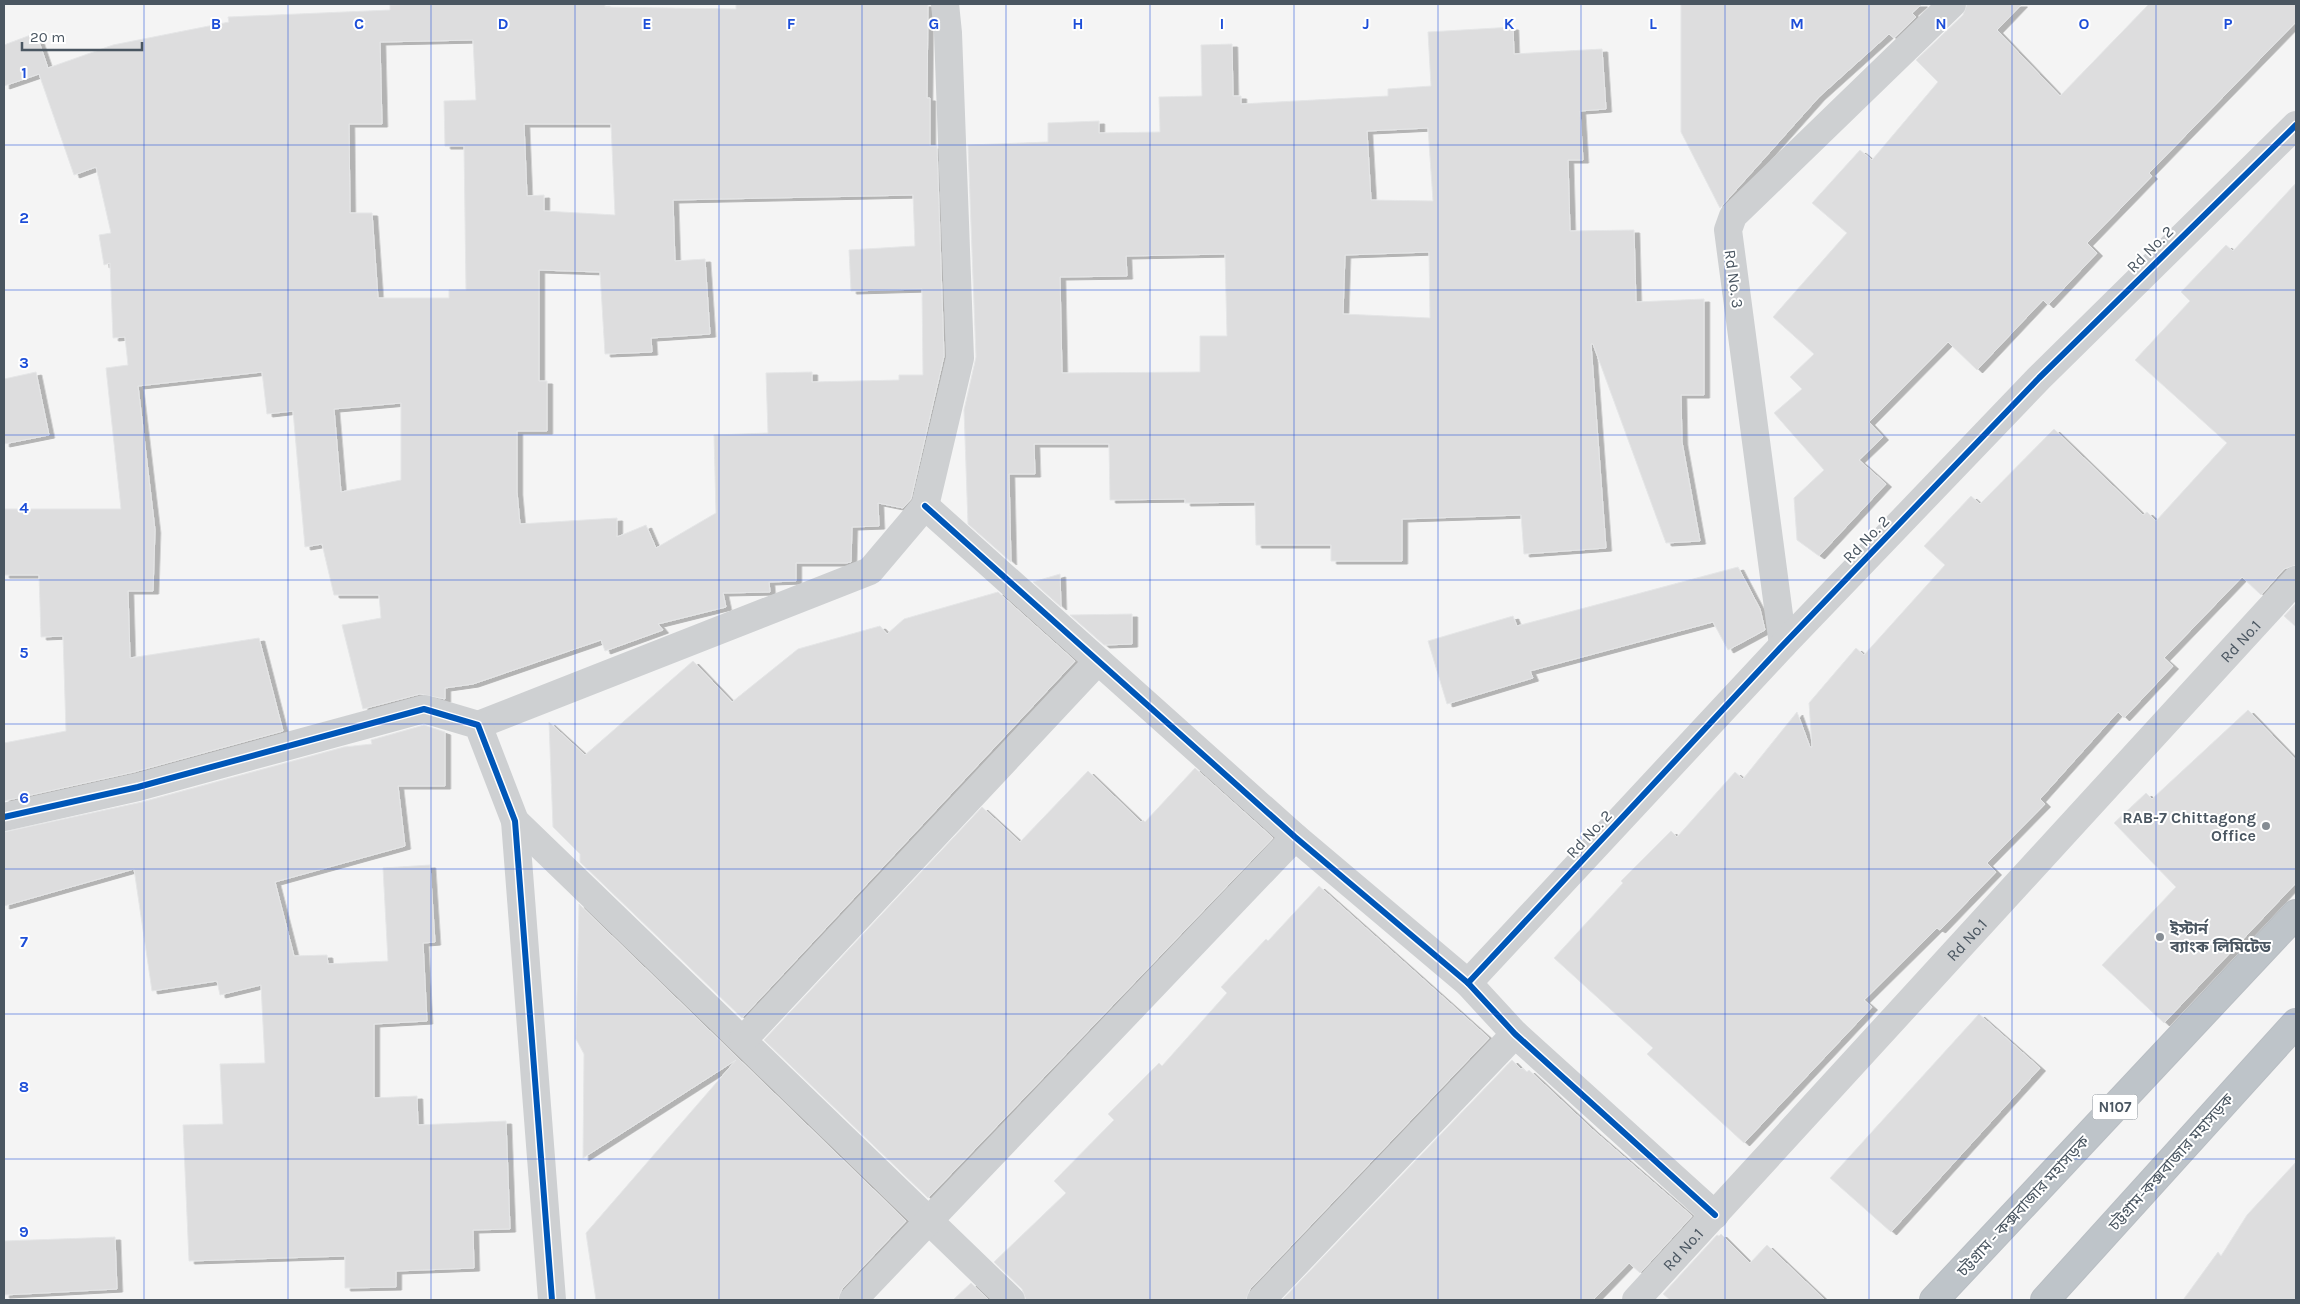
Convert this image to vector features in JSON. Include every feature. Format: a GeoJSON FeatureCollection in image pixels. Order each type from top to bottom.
{"type":"FeatureCollection","features":[{"type":"Feature","properties":{"kind":"highway","name":"চট্টগ্রাম - কক্সবাজার মহাসড়ক"},"geometry":{"type":"LineString","coordinates":[[1934,1300],[2296,914]]}},
{"type":"Feature","properties":{"kind":"highway","name":"চট্টগ্রাম-কক্সবাজার মহাসড়ক"},"geometry":{"type":"LineString","coordinates":[[2045,1300],[2296,1023]]}},
{"type":"Feature","properties":{"kind":"street"},"geometry":{"type":"LineString","coordinates":[[4,817],[138,787],[424,709],[478,725],[870,571],[925,506],[960,358],[948,33],[945,4]]}},
{"type":"Feature","properties":{"kind":"street","name":"Rd No. 3"},"geometry":{"type":"LineString","coordinates":[[1783,645],[1728,230],[1729,223],[1740,209],[1952,4]]}},
{"type":"Feature","properties":{"kind":"street","name":"Rd No. 2"},"geometry":{"type":"LineString","coordinates":[[1468,983],[1783,645],[2039,378],[2296,124]]}},
{"type":"Feature","properties":{"kind":"street"},"geometry":{"type":"LineString","coordinates":[[925,506],[1295,837],[1468,983],[1515,1034],[1715,1215]]}},
{"type":"Feature","properties":{"kind":"street","name":"Rd No.1"},"geometry":{"type":"LineString","coordinates":[[1636,1300],[2296,580]]}},
{"type":"Feature","properties":{"kind":"street"},"geometry":{"type":"LineString","coordinates":[[743,1040],[1098,661]]}},
{"type":"Feature","properties":{"kind":"street"},"geometry":{"type":"LineString","coordinates":[[478,725],[515,820],[552,1300]]}},
{"type":"Feature","properties":{"kind":"street"},"geometry":{"type":"LineString","coordinates":[[515,820],[1011,1300]]}},
{"type":"Feature","properties":{"kind":"street"},"geometry":{"type":"LineString","coordinates":[[853,1300],[1295,837]]}},
{"type":"Feature","properties":{"kind":"street"},"geometry":{"type":"LineString","coordinates":[[1261,1300],[1515,1034]]}},
{"type":"Feature","properties":{"kind":"building"},"geometry":{"type":"Polygon","coordinates":[[[605,4],[605,7],[736,9],[736,4],[928,4],[927,98],[930,98],[930,146],[937,146],[944,356],[911,499],[903,508],[878,503],[879,526],[852,527],[851,562],[796,563],[796,581],[769,582],[770,592],[723,593],[726,607],[658,624],[663,630],[605,651],[601,640],[473,684],[445,688],[445,699],[420,694],[363,709],[342,625],[381,618],[379,595],[334,595],[322,544],[305,547],[293,411],[267,414],[262,372],[138,386],[155,530],[153,591],[128,591],[130,658],[259,638],[283,731],[134,772],[4,801],[4,743],[66,731],[63,636],[41,637],[39,575],[4,575],[4,509],[121,509],[106,368],[128,365],[125,337],[113,338],[110,263],[104,265],[99,235],[111,233],[96,167],[74,175],[39,74],[4,86],[4,45],[36,33],[48,68],[113,45],[229,22],[228,17],[390,10],[390,5],[605,4]],[[473,40],[380,42],[382,124],[349,124],[350,213],[372,213],[378,298],[449,298],[449,290],[466,290],[464,146],[445,146],[444,101],[476,100],[473,40]],[[524,124],[527,196],[544,195],[544,211],[615,215],[611,124],[524,124]],[[913,195],[673,200],[675,261],[705,259],[710,334],[651,338],[652,352],[605,354],[600,272],[539,270],[539,381],[547,381],[547,431],[517,431],[517,492],[520,524],[617,518],[617,537],[646,525],[656,548],[716,513],[714,435],[768,433],[766,373],[812,372],[812,382],[899,380],[899,375],[923,375],[922,289],[851,291],[849,250],[915,246],[913,195]],[[401,403],[334,409],[341,492],[401,480],[401,403]]]}},
{"type":"Feature","properties":{"kind":"building"},"geometry":{"type":"Polygon","coordinates":[[[1681,4],[1922,4],[1912,13],[1916,17],[1894,38],[1889,34],[1819,97],[1720,208],[1681,132],[1681,4]]]}},
{"type":"Feature","properties":{"kind":"building"},"geometry":{"type":"Polygon","coordinates":[[[1967,4],[2022,4],[1997,30],[2060,96],[2149,4],[2296,4],[2296,22],[2149,173],[2152,176],[2087,243],[2097,253],[2048,305],[2043,300],[1977,370],[1948,342],[1869,422],[1883,437],[1859,460],[1886,484],[1819,556],[1797,540],[1794,498],[1824,470],[1774,413],[1802,389],[1790,377],[1814,354],[1773,317],[1847,233],[1812,203],[1860,150],[1872,160],[1938,82],[1916,60],[1963,15],[1967,4]]]}},
{"type":"Feature","properties":{"kind":"building"},"geometry":{"type":"Polygon","coordinates":[[[1513,27],[1514,54],[1602,49],[1606,109],[1580,111],[1583,160],[1568,160],[1570,231],[1634,230],[1636,302],[1704,299],[1704,395],[1681,395],[1682,442],[1700,541],[1666,543],[1593,344],[1591,344],[1606,548],[1524,554],[1521,515],[1402,519],[1402,561],[1331,561],[1331,545],[1256,545],[1255,502],[1185,503],[1185,499],[1110,500],[1109,444],[1034,444],[1035,474],[1009,474],[1011,562],[968,524],[964,410],[976,357],[968,145],[1048,142],[1048,123],[1099,121],[1099,133],[1160,132],[1159,97],[1202,96],[1201,45],[1232,44],[1233,96],[1241,96],[1241,104],[1388,96],[1388,89],[1431,86],[1428,32],[1513,27]],[[1428,128],[1367,131],[1371,200],[1433,201],[1428,128]],[[1429,252],[1345,255],[1343,314],[1430,318],[1429,252]],[[1225,254],[1126,256],[1127,276],[1060,277],[1062,373],[1200,372],[1200,336],[1227,336],[1225,254]]]}},
{"type":"Feature","properties":{"kind":"building"},"geometry":{"type":"Polygon","coordinates":[[[2296,183],[2296,565],[2284,569],[2261,595],[2242,577],[2164,658],[2173,666],[2124,718],[2118,712],[2040,799],[2045,804],[1987,863],[1996,872],[1940,930],[1937,928],[1864,1000],[1872,1007],[1744,1143],[1647,1054],[1653,1048],[1554,958],[1623,883],[1621,881],[1671,831],[1677,837],[1735,772],[1743,779],[1797,712],[1810,747],[1812,747],[1809,703],[1856,648],[1864,655],[1945,565],[1924,546],[1971,496],[1980,504],[2054,429],[2143,515],[2147,512],[2156,521],[2227,443],[2135,360],[2190,301],[2181,292],[2226,245],[2233,251],[2296,183]]]}},
{"type":"Feature","properties":{"kind":"building"},"geometry":{"type":"Polygon","coordinates":[[[36,372],[49,435],[4,444],[4,379],[36,372]]]}},
{"type":"Feature","properties":{"kind":"building"},"geometry":{"type":"Polygon","coordinates":[[[1738,567],[1760,609],[1765,630],[1728,650],[1713,622],[1530,671],[1533,678],[1447,704],[1428,641],[1513,616],[1517,626],[1738,567]]]}},
{"type":"Feature","properties":{"kind":"building"},"geometry":{"type":"Polygon","coordinates":[[[1060,574],[1061,607],[1033,582],[1060,574]]]}},
{"type":"Feature","properties":{"kind":"building"},"geometry":{"type":"Polygon","coordinates":[[[998,592],[1075,661],[742,1018],[580,862],[580,854],[553,827],[549,722],[585,755],[693,661],[732,702],[798,649],[880,626],[887,634],[904,619],[998,592]]]}},
{"type":"Feature","properties":{"kind":"building"},"geometry":{"type":"Polygon","coordinates":[[[2296,603],[2296,627],[2284,616],[2296,603]]]}},
{"type":"Feature","properties":{"kind":"building"},"geometry":{"type":"Polygon","coordinates":[[[1132,614],[1132,644],[1104,645],[1070,615],[1132,614]]]}},
{"type":"Feature","properties":{"kind":"building"},"geometry":{"type":"Polygon","coordinates":[[[2248,710],[2296,760],[2296,883],[2164,1023],[2102,965],[2176,887],[2114,823],[2146,793],[2152,799],[2248,710]]]}},
{"type":"Feature","properties":{"kind":"building"},"geometry":{"type":"Polygon","coordinates":[[[424,725],[445,732],[445,786],[398,786],[405,846],[275,882],[294,956],[327,955],[328,964],[388,961],[383,868],[430,865],[435,942],[423,943],[427,1021],[374,1024],[374,1098],[417,1096],[418,1125],[506,1121],[510,1229],[473,1230],[474,1268],[396,1271],[396,1287],[345,1288],[345,1256],[189,1261],[183,1125],[223,1124],[220,1064],[265,1063],[261,985],[220,995],[217,981],[152,991],[134,869],[4,906],[4,832],[142,802],[344,747],[372,744],[371,740],[424,725]]]}},
{"type":"Feature","properties":{"kind":"building"},"geometry":{"type":"Polygon","coordinates":[[[1195,768],[1273,838],[928,1198],[764,1040],[982,807],[1020,842],[1088,771],[1141,822],[1143,820],[1145,822],[1195,768]]]}},
{"type":"Feature","properties":{"kind":"building"},"geometry":{"type":"Polygon","coordinates":[[[1319,886],[1489,1038],[1250,1289],[1246,1300],[1026,1300],[1022,1289],[994,1262],[1066,1193],[1054,1181],[1114,1120],[1108,1114],[1159,1063],[1162,1066],[1227,993],[1221,987],[1266,939],[1268,941],[1319,886]]]}},
{"type":"Feature","properties":{"kind":"building"},"geometry":{"type":"Polygon","coordinates":[[[579,904],[906,1221],[842,1289],[838,1300],[596,1300],[586,1233],[736,1060],[583,1158],[584,1054],[576,1039],[579,904]]]}},
{"type":"Feature","properties":{"kind":"building"},"geometry":{"type":"Polygon","coordinates":[[[1979,1014],[2040,1068],[1891,1232],[1830,1178],[1979,1014]]]}},
{"type":"Feature","properties":{"kind":"building"},"geometry":{"type":"Polygon","coordinates":[[[1512,1060],[1521,1069],[1527,1072],[1529,1070],[1593,1130],[1692,1216],[1640,1273],[1629,1263],[1593,1300],[1282,1300],[1512,1060]]]}},
{"type":"Feature","properties":{"kind":"building"},"geometry":{"type":"Polygon","coordinates":[[[2296,1162],[2296,1300],[2183,1300],[2218,1252],[2221,1256],[2247,1215],[2296,1162]]]}},
{"type":"Feature","properties":{"kind":"building"},"geometry":{"type":"Polygon","coordinates":[[[1721,1234],[1750,1263],[1767,1245],[1825,1300],[1670,1300],[1663,1294],[1717,1235],[1721,1234]]]}},
{"type":"Feature","properties":{"kind":"building"},"geometry":{"type":"Polygon","coordinates":[[[115,1237],[117,1289],[4,1295],[4,1241],[115,1237]]]}},
{"type":"Feature","properties":{"kind":"building"},"geometry":{"type":"Polygon","coordinates":[[[971,1283],[989,1300],[953,1300],[971,1283]]]}},
{"type":"Feature","properties":{"kind":"cycle path"},"geometry":{"type":"LineString","coordinates":[[1468,983],[1783,645],[2039,378],[2296,125]]}},
{"type":"Feature","properties":{"kind":"cycle path"},"geometry":{"type":"LineString","coordinates":[[925,506],[1295,837],[1468,983],[1515,1034],[1715,1215]]}},
{"type":"Feature","properties":{"kind":"cycle path"},"geometry":{"type":"LineString","coordinates":[[4,817],[138,787],[424,709],[478,725],[515,821],[552,1300]]}},
{"type":"Feature","properties":{"kind":"place","name":"RAB-7 Chittagong Office"},"geometry":{"type":"Point","coordinates":[2266,826]}},
{"type":"Feature","properties":{"kind":"place","name":"ইস্টার্ন ব্যাংক লিমিটেড"},"geometry":{"type":"Point","coordinates":[2160,937]}}]}
